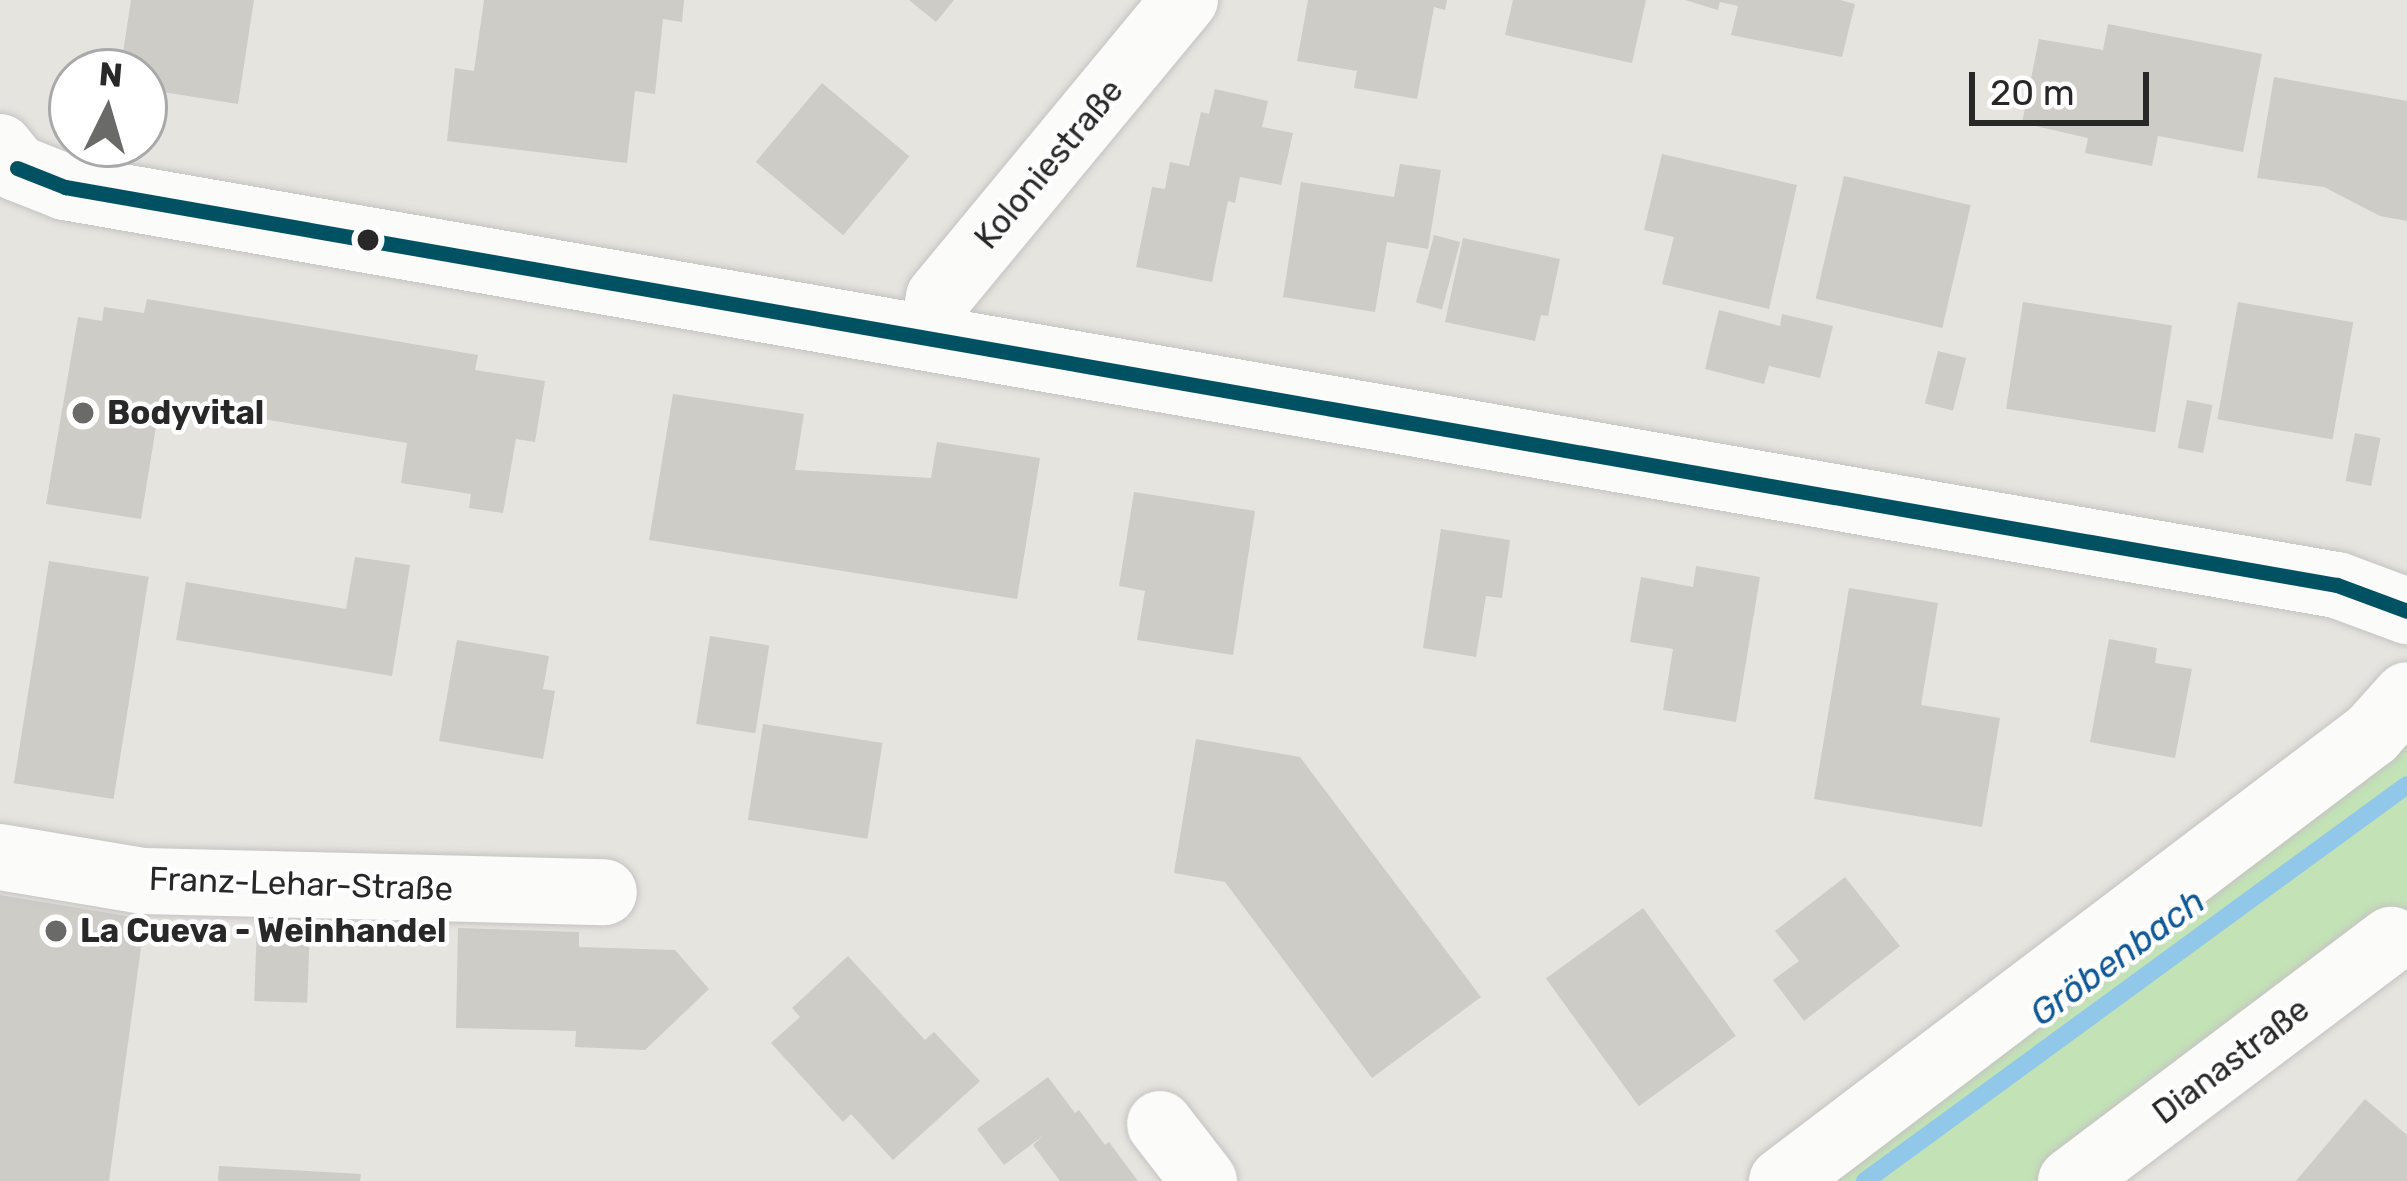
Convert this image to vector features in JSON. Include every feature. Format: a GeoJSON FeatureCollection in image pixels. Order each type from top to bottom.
{"type":"FeatureCollection","features":[{"type":"Feature","properties":{"kind":"street","name":"Koloniestraße"},"geometry":{"type":"LineString","coordinates":[[931,336],[939,297],[1185,0]]}},
{"type":"Feature","properties":{"kind":"street"},"geometry":{"type":"LineString","coordinates":[[6,169],[65,187],[2315,581],[2407,611]]}},
{"type":"Feature","properties":{"kind":"street"},"geometry":{"type":"LineString","coordinates":[[1781,1181],[2372,734],[2407,695]]}},
{"type":"Feature","properties":{"kind":"street","name":"Franz-Lehar-Straße"},"geometry":{"type":"LineString","coordinates":[[0,857],[143,880],[604,892]]}},
{"type":"Feature","properties":{"kind":"street","name":"Dianastraße"},"geometry":{"type":"LineString","coordinates":[[2071,1181],[2391,940]]}},
{"type":"Feature","properties":{"kind":"street"},"geometry":{"type":"LineString","coordinates":[[1160,1124],[1204,1181]]}},
{"type":"Feature","properties":{"kind":"green space"},"geometry":{"type":"Polygon","coordinates":[[[2407,727],[2407,937],[2045,1181],[1805,1181],[2407,727]]]}},
{"type":"Feature","properties":{"kind":"building"},"geometry":{"type":"Polygon","coordinates":[[[131,0],[254,0],[238,104],[168,93],[168,48],[124,48],[131,0]]]}},
{"type":"Feature","properties":{"kind":"building"},"geometry":{"type":"Polygon","coordinates":[[[484,0],[684,0],[682,22],[663,19],[655,94],[635,91],[627,163],[447,141],[455,68],[474,71],[484,0]]]}},
{"type":"Feature","properties":{"kind":"building"},"geometry":{"type":"Polygon","coordinates":[[[909,0],[954,0],[936,22],[909,0]]]}},
{"type":"Feature","properties":{"kind":"building"},"geometry":{"type":"Polygon","coordinates":[[[1308,0],[1447,0],[1445,10],[1434,7],[1417,99],[1354,88],[1357,71],[1297,61],[1308,0]]]}},
{"type":"Feature","properties":{"kind":"building"},"geometry":{"type":"Polygon","coordinates":[[[1513,0],[1646,0],[1632,63],[1505,35],[1513,0]]]}},
{"type":"Feature","properties":{"kind":"building"},"geometry":{"type":"Polygon","coordinates":[[[1685,0],[1840,0],[1855,4],[1842,57],[1731,35],[1738,6],[1720,2],[1718,10],[1685,0]]]}},
{"type":"Feature","properties":{"kind":"building"},"geometry":{"type":"Polygon","coordinates":[[[2108,24],[2262,54],[2243,152],[2158,136],[2152,166],[2085,153],[2088,138],[2022,123],[2039,39],[2103,50],[2108,24]]]}},
{"type":"Feature","properties":{"kind":"building"},"geometry":{"type":"Polygon","coordinates":[[[2274,77],[2407,101],[2407,221],[2380,216],[2324,187],[2257,178],[2274,77]]]}},
{"type":"Feature","properties":{"kind":"building"},"geometry":{"type":"Polygon","coordinates":[[[822,83],[909,156],[843,235],[756,162],[822,83]]]}},
{"type":"Feature","properties":{"kind":"building"},"geometry":{"type":"Polygon","coordinates":[[[1215,89],[1268,101],[1262,127],[1293,133],[1281,185],[1240,177],[1235,203],[1228,201],[1212,282],[1136,267],[1152,187],[1165,189],[1170,162],[1189,166],[1201,112],[1209,114],[1215,89]]]}},
{"type":"Feature","properties":{"kind":"building"},"geometry":{"type":"Polygon","coordinates":[[[1662,154],[1797,185],[1769,309],[1662,284],[1674,237],[1644,230],[1662,154]]]}},
{"type":"Feature","properties":{"kind":"building"},"geometry":{"type":"Polygon","coordinates":[[[1400,164],[1441,170],[1428,249],[1387,242],[1375,312],[1283,297],[1301,182],[1394,197],[1400,164]]]}},
{"type":"Feature","properties":{"kind":"building"},"geometry":{"type":"Polygon","coordinates":[[[1844,176],[1971,205],[1942,328],[1816,299],[1844,176]]]}},
{"type":"Feature","properties":{"kind":"building"},"geometry":{"type":"Polygon","coordinates":[[[1434,235],[1460,242],[1442,310],[1416,303],[1434,235]]]}},
{"type":"Feature","properties":{"kind":"building"},"geometry":{"type":"Polygon","coordinates":[[[1463,238],[1560,259],[1548,316],[1541,315],[1535,341],[1445,322],[1463,238]]]}},
{"type":"Feature","properties":{"kind":"building"},"geometry":{"type":"Polygon","coordinates":[[[147,299],[478,355],[475,370],[545,381],[535,442],[516,439],[503,513],[469,508],[471,494],[401,483],[407,443],[160,402],[141,519],[46,504],[78,317],[102,321],[104,307],[144,313],[147,299]]]}},
{"type":"Feature","properties":{"kind":"building"},"geometry":{"type":"Polygon","coordinates":[[[2023,302],[2172,326],[2155,432],[2006,409],[2023,302]]]}},
{"type":"Feature","properties":{"kind":"building"},"geometry":{"type":"Polygon","coordinates":[[[2238,302],[2353,322],[2333,440],[2217,419],[2238,302]]]}},
{"type":"Feature","properties":{"kind":"building"},"geometry":{"type":"Polygon","coordinates":[[[1719,310],[1780,326],[1782,314],[1833,326],[1820,378],[1769,366],[1764,384],[1705,369],[1719,310]]]}},
{"type":"Feature","properties":{"kind":"building"},"geometry":{"type":"Polygon","coordinates":[[[1938,351],[1966,358],[1953,410],[1925,403],[1938,351]]]}},
{"type":"Feature","properties":{"kind":"building"},"geometry":{"type":"Polygon","coordinates":[[[673,394],[804,414],[795,470],[931,478],[937,442],[1040,458],[1017,599],[649,540],[673,394]]]}},
{"type":"Feature","properties":{"kind":"building"},"geometry":{"type":"Polygon","coordinates":[[[2187,400],[2213,405],[2203,453],[2178,448],[2187,400]]]}},
{"type":"Feature","properties":{"kind":"building"},"geometry":{"type":"Polygon","coordinates":[[[2355,433],[2381,438],[2371,486],[2346,481],[2355,433]]]}},
{"type":"Feature","properties":{"kind":"building"},"geometry":{"type":"Polygon","coordinates":[[[1134,492],[1255,511],[1233,655],[1137,640],[1145,591],[1119,586],[1134,492]]]}},
{"type":"Feature","properties":{"kind":"building"},"geometry":{"type":"Polygon","coordinates":[[[1441,529],[1510,540],[1502,598],[1486,596],[1476,657],[1423,648],[1441,529]]]}},
{"type":"Feature","properties":{"kind":"building"},"geometry":{"type":"Polygon","coordinates":[[[355,557],[410,565],[392,676],[176,640],[186,582],[346,609],[355,557]]]}},
{"type":"Feature","properties":{"kind":"building"},"geometry":{"type":"Polygon","coordinates":[[[49,561],[149,577],[114,799],[14,783],[49,561]]]}},
{"type":"Feature","properties":{"kind":"building"},"geometry":{"type":"Polygon","coordinates":[[[1696,566],[1760,577],[1736,722],[1663,710],[1673,649],[1630,642],[1641,577],[1693,587],[1696,566]]]}},
{"type":"Feature","properties":{"kind":"building"},"geometry":{"type":"Polygon","coordinates":[[[1849,588],[1938,603],[1921,705],[2000,718],[1982,827],[1814,799],[1849,588]]]}},
{"type":"Feature","properties":{"kind":"building"},"geometry":{"type":"Polygon","coordinates":[[[710,636],[769,645],[755,733],[696,724],[710,636]]]}},
{"type":"Feature","properties":{"kind":"building"},"geometry":{"type":"Polygon","coordinates":[[[2109,639],[2157,648],[2155,663],[2192,669],[2175,758],[2090,742],[2109,639]]]}},
{"type":"Feature","properties":{"kind":"building"},"geometry":{"type":"Polygon","coordinates":[[[457,640],[549,656],[543,689],[555,691],[543,759],[439,741],[457,640]]]}},
{"type":"Feature","properties":{"kind":"building"},"geometry":{"type":"Polygon","coordinates":[[[763,724],[883,743],[867,839],[748,820],[763,724]]]}},
{"type":"Feature","properties":{"kind":"building"},"geometry":{"type":"Polygon","coordinates":[[[1196,739],[1300,757],[1481,997],[1372,1078],[1225,882],[1174,873],[1196,739]]]}},
{"type":"Feature","properties":{"kind":"building"},"geometry":{"type":"Polygon","coordinates":[[[1845,877],[1900,946],[1804,1021],[1773,980],[1799,961],[1775,931],[1845,877]]]}},
{"type":"Feature","properties":{"kind":"building"},"geometry":{"type":"Polygon","coordinates":[[[0,895],[145,919],[109,1181],[0,1181],[0,895]]]}},
{"type":"Feature","properties":{"kind":"building"},"geometry":{"type":"Polygon","coordinates":[[[1643,908],[1736,1036],[1639,1106],[1546,979],[1643,908]]]}},
{"type":"Feature","properties":{"kind":"building"},"geometry":{"type":"Polygon","coordinates":[[[257,922],[310,924],[307,1003],[254,1001],[257,922]]]}},
{"type":"Feature","properties":{"kind":"building"},"geometry":{"type":"Polygon","coordinates":[[[458,928],[579,932],[579,947],[675,950],[709,989],[645,1050],[575,1047],[576,1031],[456,1028],[458,928]]]}},
{"type":"Feature","properties":{"kind":"building"},"geometry":{"type":"Polygon","coordinates":[[[848,956],[925,1040],[934,1032],[980,1081],[893,1160],[851,1114],[843,1122],[771,1043],[800,1017],[792,1008],[848,956]]]}},
{"type":"Feature","properties":{"kind":"building"},"geometry":{"type":"Polygon","coordinates":[[[1048,1077],[1138,1181],[1060,1181],[1033,1145],[1044,1135],[1004,1165],[977,1129],[1048,1077]]]}},
{"type":"Feature","properties":{"kind":"building"},"geometry":{"type":"Polygon","coordinates":[[[2365,1099],[2407,1135],[2407,1181],[2296,1181],[2365,1099]]]}},
{"type":"Feature","properties":{"kind":"building"},"geometry":{"type":"Polygon","coordinates":[[[219,1166],[361,1174],[360,1181],[218,1181],[219,1166]]]}},
{"type":"Feature","properties":{"kind":"waterway","name":"Gröbenbach"},"geometry":{"type":"LineString","coordinates":[[1865,1181],[2407,785]]}},
{"type":"Feature","properties":{"kind":"transit line"},"geometry":{"type":"LineString","coordinates":[[17,168],[65,187],[2337,585],[2407,611]]}},
{"type":"Feature","properties":{"kind":"place","name":"Bodyvital"},"geometry":{"type":"Point","coordinates":[83,413]}},
{"type":"Feature","properties":{"kind":"place","name":"La Cueva - Weinhandel"},"geometry":{"type":"Point","coordinates":[56,931]}}]}
